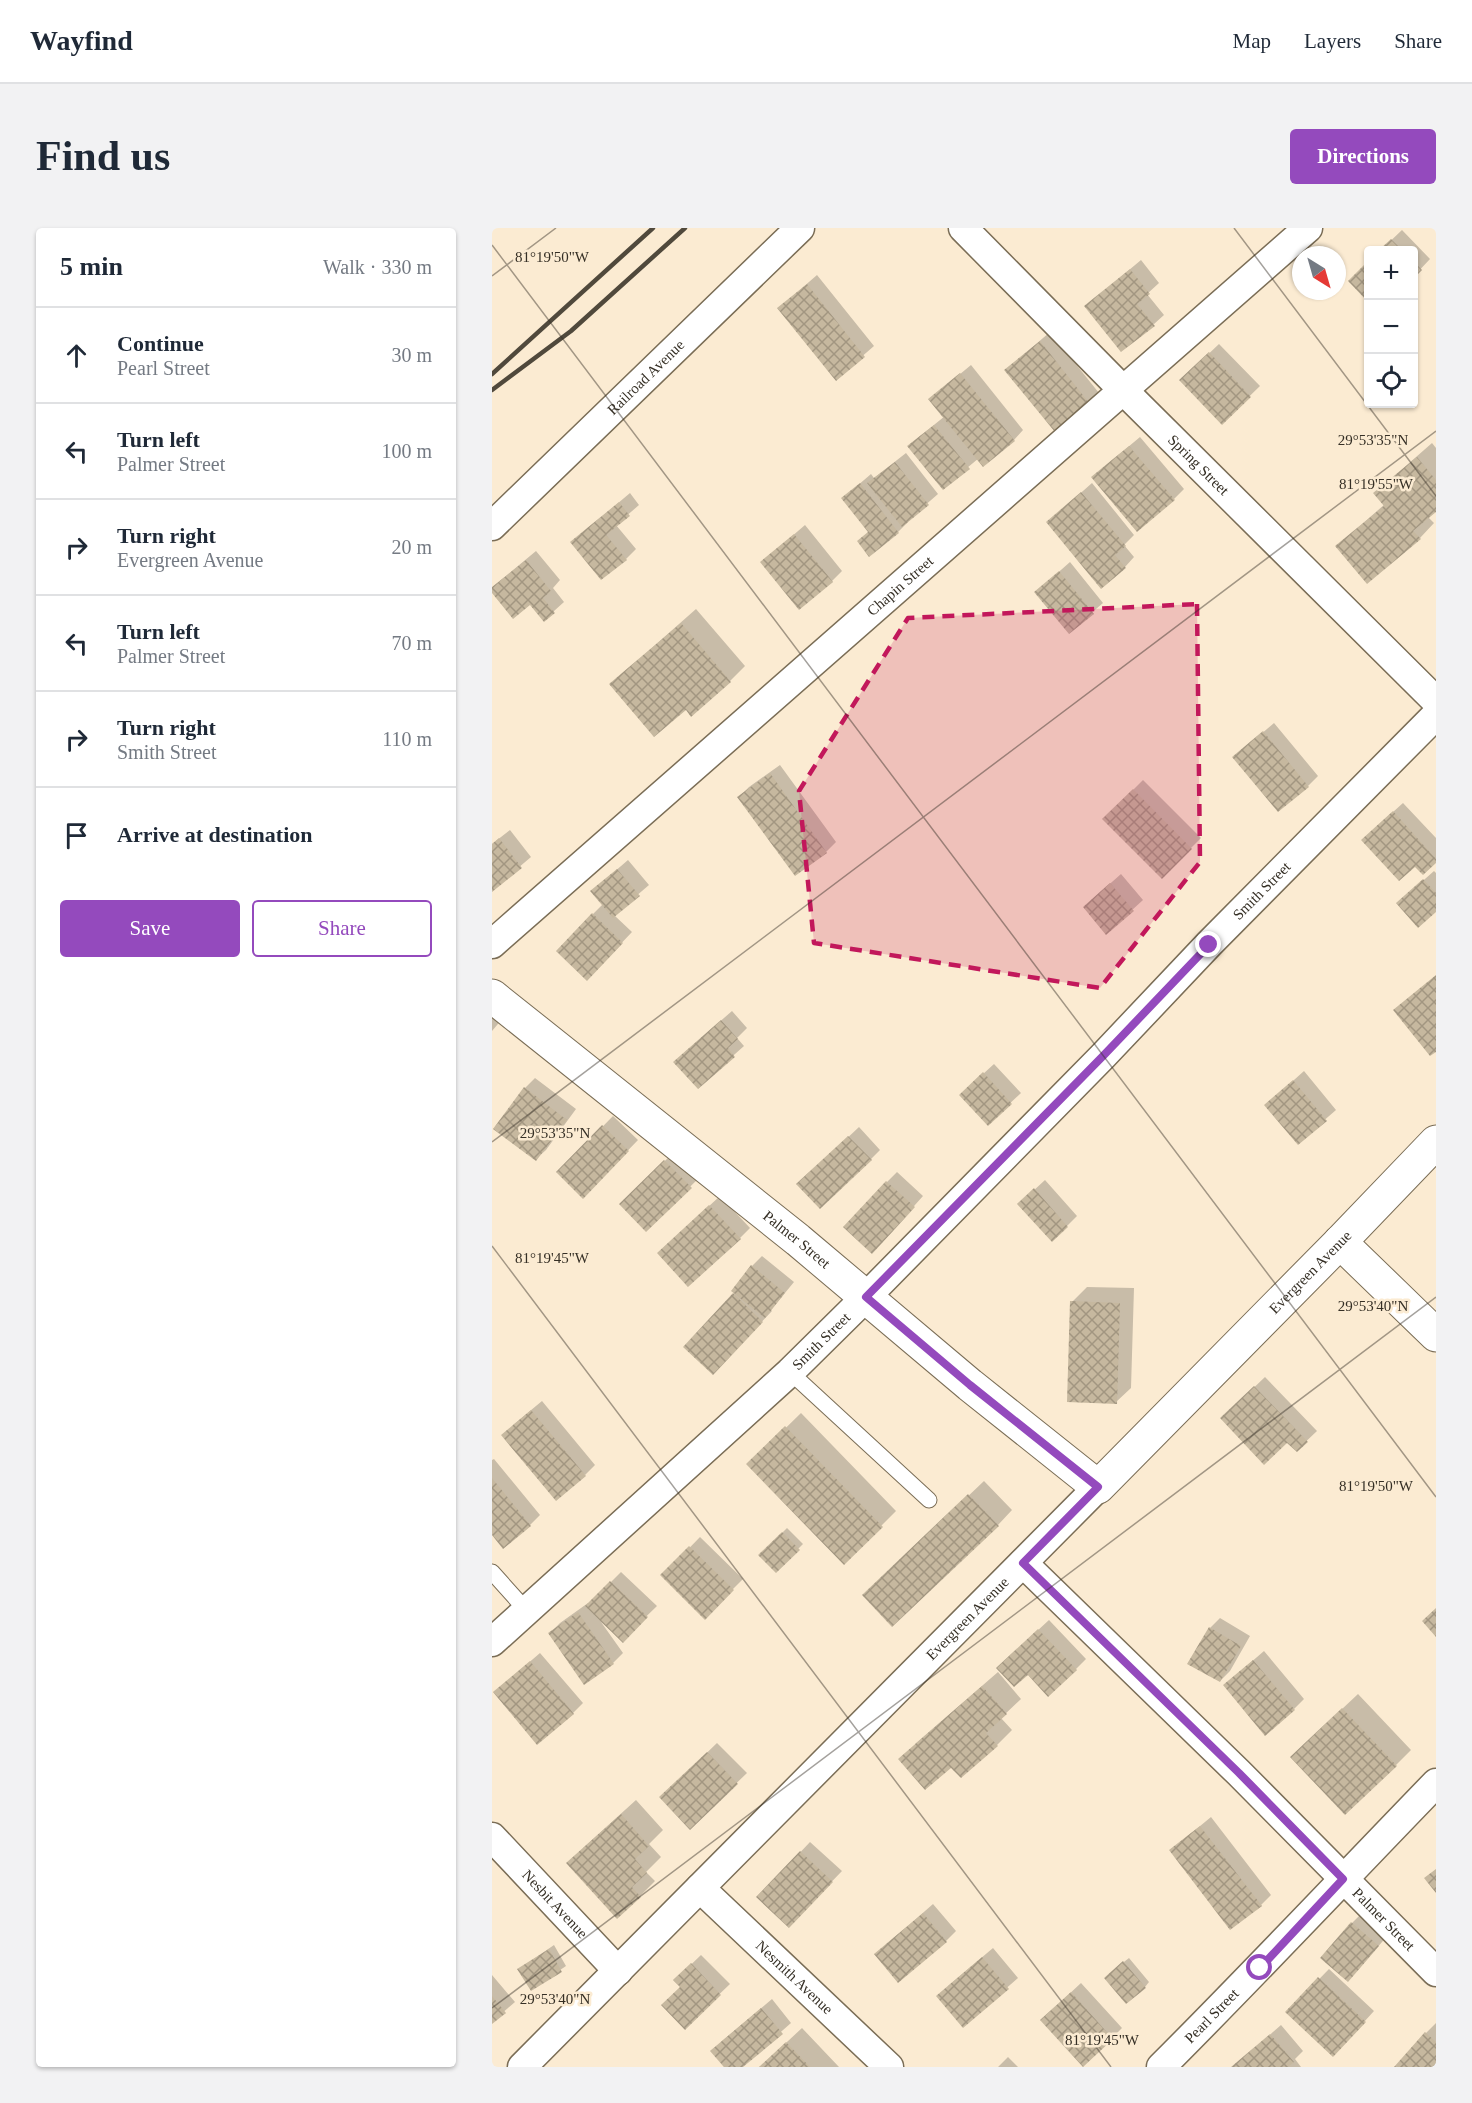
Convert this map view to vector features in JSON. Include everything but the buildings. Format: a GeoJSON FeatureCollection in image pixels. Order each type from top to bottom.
{"type":"FeatureCollection","features":[{"type":"Feature","properties":{"kind":"street","name":"Railroad Avenue"},"geometry":{"type":"LineString","coordinates":[[492,526],[800,228]]}},
{"type":"Feature","properties":{"kind":"street","name":"Spring Street"},"geometry":{"type":"LineString","coordinates":[[963,228],[1436,701]]}},
{"type":"Feature","properties":{"kind":"street","name":"Chapin Street"},"geometry":{"type":"LineString","coordinates":[[492,944],[1308,228]]}},
{"type":"Feature","properties":{"kind":"street","name":"Smith Street"},"geometry":{"type":"LineString","coordinates":[[492,1642],[790,1372],[1436,715]]}},
{"type":"Feature","properties":{"kind":"street","name":"Palmer Street"},"geometry":{"type":"LineString","coordinates":[[492,996],[789,1232],[970,1385],[1098,1487]]}},
{"type":"Feature","properties":{"kind":"street","name":"Evergreen Avenue"},"geometry":{"type":"LineString","coordinates":[[522,2067],[1023,1563],[1436,1142]]}},
{"type":"Feature","properties":{"kind":"street"},"geometry":{"type":"LineString","coordinates":[[1340,1242],[1436,1335]]}},
{"type":"Feature","properties":{"kind":"street","name":"Palmer Street"},"geometry":{"type":"LineString","coordinates":[[1023,1563],[1239,1773],[1436,1972]]}},
{"type":"Feature","properties":{"kind":"street","name":"Pearl Street"},"geometry":{"type":"LineString","coordinates":[[1161,2067],[1260,1968],[1436,1784]]}},
{"type":"Feature","properties":{"kind":"street","name":"Nesbit Avenue"},"geometry":{"type":"LineString","coordinates":[[492,1837],[618,1971]]}},
{"type":"Feature","properties":{"kind":"street","name":"Nesmith Avenue"},"geometry":{"type":"LineString","coordinates":[[700,1888],[889,2067]]}},
{"type":"Feature","properties":{"kind":"lane"},"geometry":{"type":"LineString","coordinates":[[790,1372],[930,1500]]}},
{"type":"Feature","properties":{"kind":"lane"},"geometry":{"type":"LineString","coordinates":[[492,1572],[526,1610]]}},
{"type":"Feature","properties":{"kind":"highlighted area"},"geometry":{"type":"Polygon","coordinates":[[[1197,604],[1200,862],[1100,988],[814,943],[799,791],[908,618],[1197,604]]]}},
{"type":"Feature","properties":{"kind":"railway"},"geometry":{"type":"LineString","coordinates":[[492,374],[653,228]]}},
{"type":"Feature","properties":{"kind":"railway"},"geometry":{"type":"LineString","coordinates":[[492,390],[571,331],[685,228]]}},
{"type":"Feature","properties":{"kind":"route"},"geometry":{"type":"LineString","coordinates":[[1209,945],[866,1297],[970,1385],[1098,1487],[1023,1563],[1239,1773],[1343,1879],[1260,1968]]}}]}
